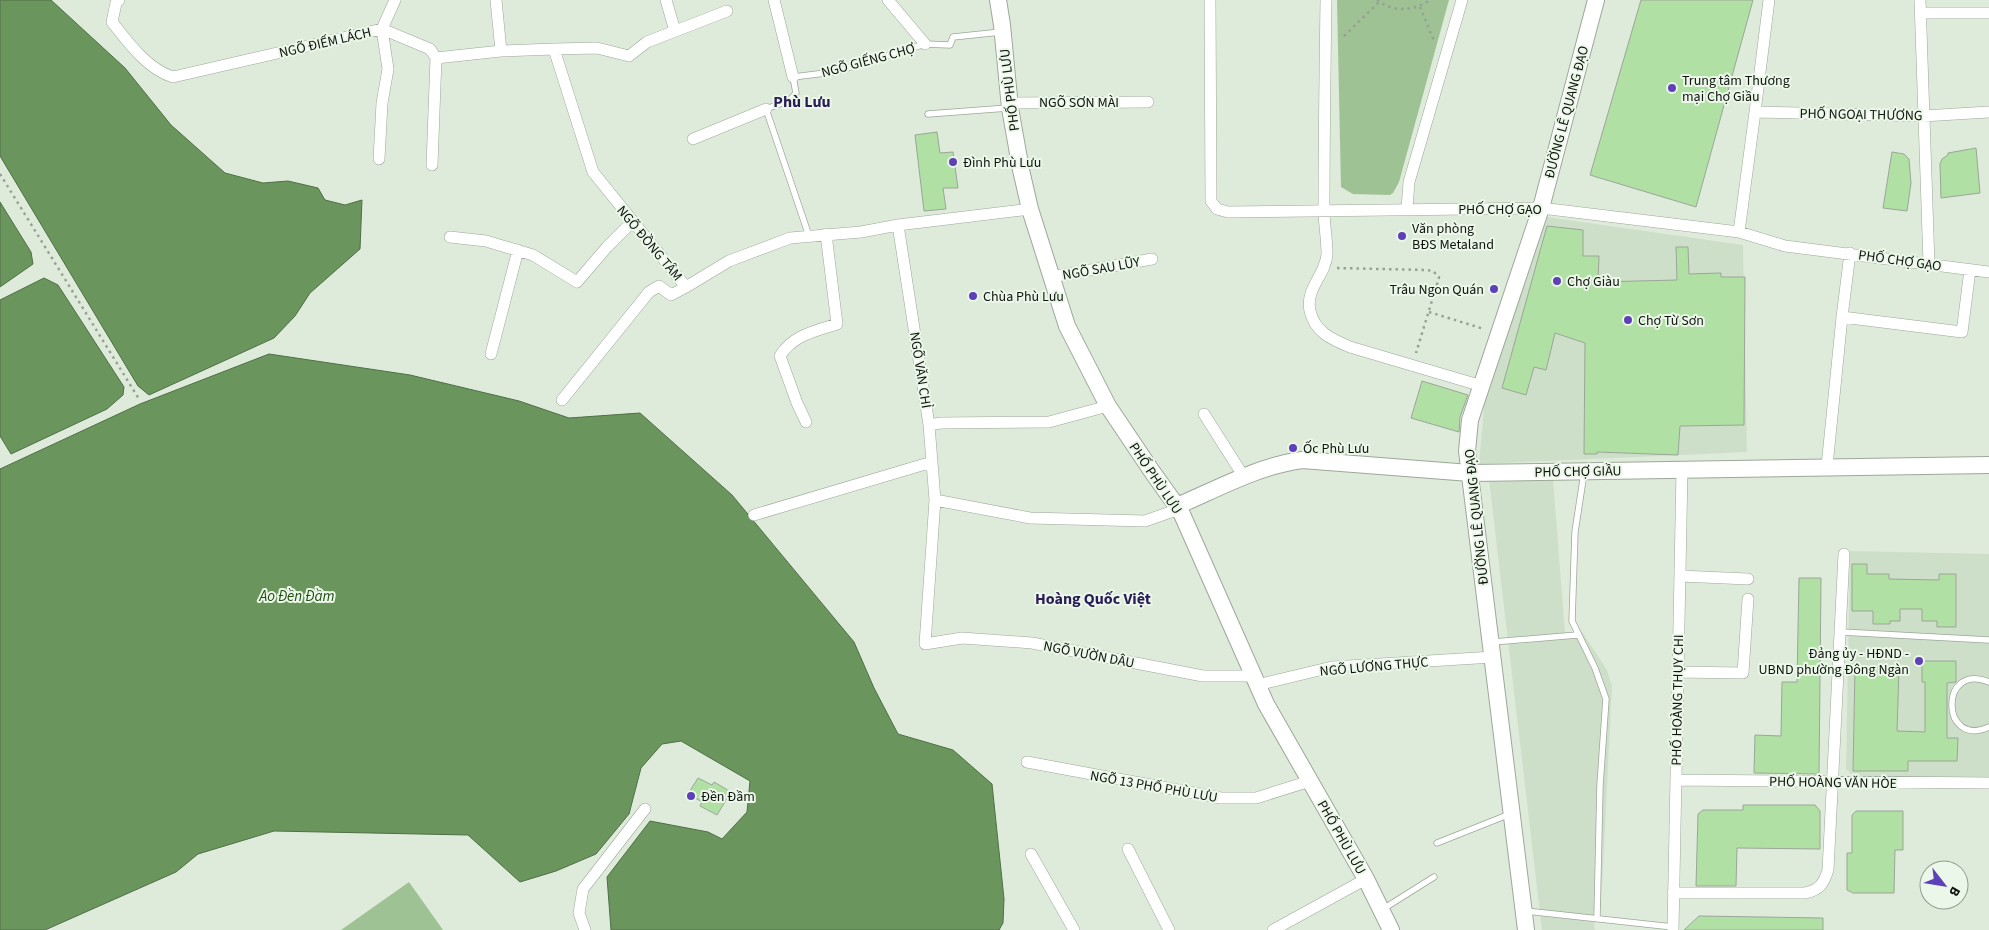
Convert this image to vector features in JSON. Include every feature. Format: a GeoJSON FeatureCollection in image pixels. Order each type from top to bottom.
{"type":"FeatureCollection","features":[{"type":"Feature","properties":{"kind":"main road","name":"PHỐ PHÙ LƯU"},"geometry":{"type":"LineString","coordinates":[[998,0],[1003,32],[1009,106],[1030,209],[1067,326],[1108,406],[1178,508],[1255,681],[1366,879],[1392,930]]}},
{"type":"Feature","properties":{"kind":"main road","name":"ĐƯỜNG LÊ QUANG ĐẠO"},"geometry":{"type":"LineString","coordinates":[[1526,930],[1467,451],[1470,420],[1541,208],[1596,0]]}},
{"type":"Feature","properties":{"kind":"main road","name":"PHỐ CHỢ GIẦU"},"geometry":{"type":"LineString","coordinates":[[1178,508],[1244,477],[1283,462],[1302,460],[1470,473],[1989,464]]}},
{"type":"Feature","properties":{"kind":"street","name":"NGÕ ĐIẾM LÁCH"},"geometry":{"type":"LineString","coordinates":[[119,0],[116,3],[112,22],[125,39],[159,72],[173,77],[382,29],[430,49],[436,58]]}},
{"type":"Feature","properties":{"kind":"street"},"geometry":{"type":"LineString","coordinates":[[379,159],[382,103],[388,69],[382,29],[395,0]]}},
{"type":"Feature","properties":{"kind":"street"},"geometry":{"type":"LineString","coordinates":[[496,0],[501,51]]}},
{"type":"Feature","properties":{"kind":"street"},"geometry":{"type":"LineString","coordinates":[[666,0],[675,31]]}},
{"type":"Feature","properties":{"kind":"street"},"geometry":{"type":"LineString","coordinates":[[774,0],[793,78]]}},
{"type":"Feature","properties":{"kind":"street"},"geometry":{"type":"LineString","coordinates":[[888,0],[925,44]]}},
{"type":"Feature","properties":{"kind":"street","name":"PHỐ CHỢ GẠO"},"geometry":{"type":"LineString","coordinates":[[1210,0],[1210,201],[1217,209],[1228,212],[1541,208],[1739,232],[1786,246],[1989,272]]}},
{"type":"Feature","properties":{"kind":"street"},"geometry":{"type":"LineString","coordinates":[[1326,0],[1324,211],[1327,256],[1308,301],[1314,322],[1320,332],[1331,340],[1482,386]]}},
{"type":"Feature","properties":{"kind":"street"},"geometry":{"type":"LineString","coordinates":[[1407,209],[1409,182],[1462,0]]}},
{"type":"Feature","properties":{"kind":"street"},"geometry":{"type":"LineString","coordinates":[[1739,232],[1769,0]]}},
{"type":"Feature","properties":{"kind":"street"},"geometry":{"type":"LineString","coordinates":[[1920,0],[1929,264]]}},
{"type":"Feature","properties":{"kind":"street"},"geometry":{"type":"LineString","coordinates":[[432,165],[436,58],[501,51],[597,48],[629,56],[647,42],[727,11]]}},
{"type":"Feature","properties":{"kind":"street"},"geometry":{"type":"LineString","coordinates":[[1921,13],[1989,13]]}},
{"type":"Feature","properties":{"kind":"street","name":"NGÕ ĐỒNG TÂM"},"geometry":{"type":"LineString","coordinates":[[554,49],[593,172],[686,287],[729,261],[790,238],[861,232],[898,225],[1030,209]]}},
{"type":"Feature","properties":{"kind":"street","name":"NGÕ SƠN MÀI"},"geometry":{"type":"LineString","coordinates":[[1009,106],[1148,102]]}},
{"type":"Feature","properties":{"kind":"street"},"geometry":{"type":"LineString","coordinates":[[693,139],[766,110]]}},
{"type":"Feature","properties":{"kind":"street","name":"PHỐ NGOẠI THƯƠNG"},"geometry":{"type":"LineString","coordinates":[[1755,112],[1923,116],[1989,112]]}},
{"type":"Feature","properties":{"kind":"street"},"geometry":{"type":"LineString","coordinates":[[450,237],[486,241],[533,255],[577,282],[606,247],[632,222]]}},
{"type":"Feature","properties":{"kind":"street","name":"NGÕ VĂN CHỈ"},"geometry":{"type":"LineString","coordinates":[[898,225],[929,425],[941,423],[1049,422],[1108,406]]}},
{"type":"Feature","properties":{"kind":"street"},"geometry":{"type":"LineString","coordinates":[[806,422],[780,356],[785,347],[802,335],[837,324],[826,234]]}},
{"type":"Feature","properties":{"kind":"street"},"geometry":{"type":"LineString","coordinates":[[492,354],[518,250]]}},
{"type":"Feature","properties":{"kind":"street"},"geometry":{"type":"LineString","coordinates":[[1827,466],[1850,253]]}},
{"type":"Feature","properties":{"kind":"street","name":"NGÕ SAU LŨY"},"geometry":{"type":"LineString","coordinates":[[1051,277],[1152,259]]}},
{"type":"Feature","properties":{"kind":"street"},"geometry":{"type":"LineString","coordinates":[[1842,317],[1962,332],[1970,270]]}},
{"type":"Feature","properties":{"kind":"street"},"geometry":{"type":"LineString","coordinates":[[562,400],[650,292],[659,286],[671,295],[686,287]]}},
{"type":"Feature","properties":{"kind":"street"},"geometry":{"type":"LineString","coordinates":[[1204,414],[1244,477]]}},
{"type":"Feature","properties":{"kind":"street"},"geometry":{"type":"LineString","coordinates":[[929,425],[935,500],[1030,518],[1145,521],[1178,508]]}},
{"type":"Feature","properties":{"kind":"street"},"geometry":{"type":"LineString","coordinates":[[754,515],[932,462]]}},
{"type":"Feature","properties":{"kind":"street","name":"PHỐ HOÀNG THỤY CHI"},"geometry":{"type":"LineString","coordinates":[[1673,928],[1682,470]]}},
{"type":"Feature","properties":{"kind":"street","name":"NGÕ VƯỜN DÂU"},"geometry":{"type":"LineString","coordinates":[[935,500],[925,644],[962,638],[1032,643],[1203,676],[1255,681]]}},
{"type":"Feature","properties":{"kind":"street"},"geometry":{"type":"LineString","coordinates":[[1673,893],[1805,893],[1814,892],[1823,884],[1828,870],[1844,554]]}},
{"type":"Feature","properties":{"kind":"street"},"geometry":{"type":"LineString","coordinates":[[1680,576],[1748,579]]}},
{"type":"Feature","properties":{"kind":"street"},"geometry":{"type":"LineString","coordinates":[[1678,672],[1743,673],[1748,599]]}},
{"type":"Feature","properties":{"kind":"street","name":"NGÕ LƯƠNG THỰC"},"geometry":{"type":"LineString","coordinates":[[1255,681],[1332,667],[1492,649]]}},
{"type":"Feature","properties":{"kind":"street","name":"NGÕ 13 PHỐ PHÙ LƯU"},"geometry":{"type":"LineString","coordinates":[[1027,762],[1220,798],[1256,798],[1310,781]]}},
{"type":"Feature","properties":{"kind":"street","name":"PHỐ HOÀNG VĂN HÒE"},"geometry":{"type":"LineString","coordinates":[[1676,780],[1989,783]]}},
{"type":"Feature","properties":{"kind":"street"},"geometry":{"type":"LineString","coordinates":[[585,930],[579,913],[583,889],[645,809]]}},
{"type":"Feature","properties":{"kind":"street"},"geometry":{"type":"LineString","coordinates":[[1128,849],[1169,930]]}},
{"type":"Feature","properties":{"kind":"street"},"geometry":{"type":"LineString","coordinates":[[1032,854],[1074,930]]}},
{"type":"Feature","properties":{"kind":"street"},"geometry":{"type":"LineString","coordinates":[[1273,930],[1366,879]]}},
{"type":"Feature","properties":{"kind":"lane","name":"NGÕ GIẾNG CHỢ"},"geometry":{"type":"LineString","coordinates":[[793,78],[834,72],[925,44],[950,45],[953,37],[1003,32]]}},
{"type":"Feature","properties":{"kind":"lane"},"geometry":{"type":"LineString","coordinates":[[793,78],[796,93],[790,100],[766,110],[809,236]]}},
{"type":"Feature","properties":{"kind":"lane"},"geometry":{"type":"LineString","coordinates":[[928,114],[1009,106]]}},
{"type":"Feature","properties":{"kind":"lane"},"geometry":{"type":"LineString","coordinates":[[1584,471],[1575,532],[1572,621],[1577,635],[1595,668],[1606,699],[1600,785],[1597,918]]}},
{"type":"Feature","properties":{"kind":"lane"},"geometry":{"type":"LineString","coordinates":[[1840,632],[1989,640]]}},
{"type":"Feature","properties":{"kind":"lane"},"geometry":{"type":"LineString","coordinates":[[1492,649],[1577,635]]}},
{"type":"Feature","properties":{"kind":"lane"},"geometry":{"type":"LineString","coordinates":[[1989,682],[1982,679],[1966,681],[1953,693],[1951,701],[1954,718],[1960,724],[1975,730],[1989,727]]}},
{"type":"Feature","properties":{"kind":"lane"},"geometry":{"type":"LineString","coordinates":[[1437,843],[1512,814]]}},
{"type":"Feature","properties":{"kind":"lane"},"geometry":{"type":"LineString","coordinates":[[1382,910],[1434,877]]}},
{"type":"Feature","properties":{"kind":"lane"},"geometry":{"type":"LineString","coordinates":[[1524,910],[1673,928]]}},
{"type":"Feature","properties":{"kind":"path"},"geometry":{"type":"LineString","coordinates":[[1344,36],[1378,1],[1392,8],[1406,9],[1420,6],[1430,0]]}},
{"type":"Feature","properties":{"kind":"path"},"geometry":{"type":"LineString","coordinates":[[1420,6],[1434,41]]}},
{"type":"Feature","properties":{"kind":"path"},"geometry":{"type":"LineString","coordinates":[[0,174],[139,399]]}},
{"type":"Feature","properties":{"kind":"path"},"geometry":{"type":"LineString","coordinates":[[1336,268],[1433,271],[1439,277],[1416,354]]}},
{"type":"Feature","properties":{"kind":"path"},"geometry":{"type":"LineString","coordinates":[[1428,312],[1499,333]]}},
{"type":"Feature","properties":{"kind":"shaded area"},"geometry":{"type":"Polygon","coordinates":[[[1337,0],[1449,0],[1399,182],[1390,195],[1353,194],[1341,187],[1337,0]]]}},
{"type":"Feature","properties":{"kind":"shaded area","name":"Chợ Từ Sơn"},"geometry":{"type":"Polygon","coordinates":[[[1547,217],[1743,245],[1747,452],[1479,464],[1485,396],[1547,217]]]}},
{"type":"Feature","properties":{"kind":"shaded area"},"geometry":{"type":"Polygon","coordinates":[[[1489,479],[1553,479],[1565,633],[1582,632],[1607,670],[1612,686],[1601,906],[1594,925],[1595,930],[1542,930],[1489,479]]]}},
{"type":"Feature","properties":{"kind":"shaded area","name":"Đảng ủy - HĐND - UBND phường Đông Ngàn"},"geometry":{"type":"Polygon","coordinates":[[[1850,551],[1989,554],[1989,778],[1854,777],[1846,769],[1850,551]]]}},
{"type":"Feature","properties":{"kind":"shaded area"},"geometry":{"type":"Polygon","coordinates":[[[409,882],[443,930],[341,930],[409,882]]]}},
{"type":"Feature","properties":{"kind":"water"},"geometry":{"type":"Polygon","coordinates":[[[0,0],[51,0],[125,68],[171,125],[225,173],[263,183],[288,181],[318,188],[325,200],[345,205],[362,200],[360,249],[310,293],[295,316],[274,338],[149,395],[138,386],[0,156],[0,0]]]}},
{"type":"Feature","properties":{"kind":"water"},"geometry":{"type":"Polygon","coordinates":[[[0,202],[31,252],[33,264],[0,287],[0,202]]]}},
{"type":"Feature","properties":{"kind":"water"},"geometry":{"type":"Polygon","coordinates":[[[44,278],[58,285],[124,387],[123,395],[107,409],[11,454],[0,436],[0,300],[44,278]]]}},
{"type":"Feature","properties":{"kind":"water","name":"Ao Đền Đầm"},"geometry":{"type":"Polygon","coordinates":[[[269,354],[410,375],[519,401],[569,418],[640,413],[732,495],[854,642],[874,688],[898,734],[953,750],[992,784],[1004,899],[1003,923],[999,930],[611,930],[607,877],[650,821],[708,832],[722,839],[747,812],[750,781],[681,741],[662,744],[641,768],[629,814],[596,854],[556,871],[520,882],[468,835],[274,831],[198,854],[176,872],[45,930],[0,930],[0,469],[140,404],[269,354]]]}},
{"type":"Feature","properties":{"kind":"building","name":"Trung tâm Thương mại Chợ Giầu"},"geometry":{"type":"Polygon","coordinates":[[[1641,0],[1753,0],[1696,207],[1590,175],[1641,0]]]}},
{"type":"Feature","properties":{"kind":"building"},"geometry":{"type":"Polygon","coordinates":[[[937,132],[940,153],[953,152],[958,188],[943,188],[946,209],[924,211],[915,135],[937,132]]]}},
{"type":"Feature","properties":{"kind":"building"},"geometry":{"type":"Polygon","coordinates":[[[1976,148],[1980,193],[1941,198],[1940,164],[1942,159],[1948,153],[1976,148]]]}},
{"type":"Feature","properties":{"kind":"building"},"geometry":{"type":"Polygon","coordinates":[[[1892,152],[1904,154],[1909,159],[1911,183],[1907,211],[1883,208],[1892,152]]]}},
{"type":"Feature","properties":{"kind":"building","name":"Chợ Từ Sơn"},"geometry":{"type":"Polygon","coordinates":[[[1547,226],[1583,230],[1583,256],[1599,256],[1598,282],[1677,280],[1676,247],[1688,247],[1689,274],[1721,273],[1721,277],[1745,277],[1744,425],[1680,426],[1678,455],[1597,452],[1597,454],[1584,454],[1585,343],[1555,333],[1546,370],[1534,367],[1526,395],[1502,388],[1547,226]]]}},
{"type":"Feature","properties":{"kind":"building"},"geometry":{"type":"Polygon","coordinates":[[[1422,381],[1468,395],[1460,417],[1459,432],[1411,418],[1422,381]]]}},
{"type":"Feature","properties":{"kind":"building"},"geometry":{"type":"Polygon","coordinates":[[[1852,564],[1867,564],[1867,574],[1889,574],[1889,579],[1939,580],[1939,574],[1956,574],[1956,627],[1937,627],[1937,621],[1922,621],[1922,609],[1900,609],[1900,621],[1890,621],[1890,624],[1873,624],[1873,611],[1852,611],[1852,564]]]}},
{"type":"Feature","properties":{"kind":"building"},"geometry":{"type":"Polygon","coordinates":[[[1799,578],[1821,578],[1819,774],[1754,773],[1755,735],[1781,736],[1782,682],[1797,682],[1799,578]]]}},
{"type":"Feature","properties":{"kind":"building"},"geometry":{"type":"Polygon","coordinates":[[[1922,661],[1956,661],[1956,682],[1947,683],[1947,738],[1958,738],[1957,761],[1908,761],[1908,771],[1853,771],[1855,667],[1899,668],[1897,731],[1925,732],[1925,682],[1922,682],[1922,661]]]}},
{"type":"Feature","properties":{"kind":"building"},"geometry":{"type":"Polygon","coordinates":[[[698,778],[712,785],[714,782],[731,792],[717,815],[700,806],[702,802],[688,794],[698,778]]]}},
{"type":"Feature","properties":{"kind":"building"},"geometry":{"type":"Polygon","coordinates":[[[1743,805],[1815,805],[1820,811],[1820,849],[1737,848],[1736,886],[1696,886],[1698,814],[1703,810],[1743,810],[1743,805]]]}},
{"type":"Feature","properties":{"kind":"building"},"geometry":{"type":"Polygon","coordinates":[[[1856,811],[1903,811],[1903,850],[1895,850],[1894,893],[1853,893],[1847,890],[1847,853],[1852,853],[1852,815],[1856,811]]]}},
{"type":"Feature","properties":{"kind":"building"},"geometry":{"type":"Polygon","coordinates":[[[1699,916],[1823,918],[1823,930],[1684,930],[1699,916]]]}},
{"type":"Feature","properties":{"kind":"place","name":"Trung tâm Thương mại Chợ Giầu"},"geometry":{"type":"Point","coordinates":[1672,88]}},
{"type":"Feature","properties":{"kind":"place","name":"Đình Phù Lưu"},"geometry":{"type":"Point","coordinates":[953,162]}},
{"type":"Feature","properties":{"kind":"place","name":"Văn phòng BĐS Metaland"},"geometry":{"type":"Point","coordinates":[1402,236]}},
{"type":"Feature","properties":{"kind":"place","name":"Chợ Giàu"},"geometry":{"type":"Point","coordinates":[1557,281]}},
{"type":"Feature","properties":{"kind":"place","name":"Trâu Ngon Quán"},"geometry":{"type":"Point","coordinates":[1494,289]}},
{"type":"Feature","properties":{"kind":"place","name":"Chùa Phù Lưu"},"geometry":{"type":"Point","coordinates":[973,296]}},
{"type":"Feature","properties":{"kind":"place","name":"Chợ Từ Sơn"},"geometry":{"type":"Point","coordinates":[1628,320]}},
{"type":"Feature","properties":{"kind":"place","name":"Ốc Phù Lưu"},"geometry":{"type":"Point","coordinates":[1293,448]}},
{"type":"Feature","properties":{"kind":"place","name":"Đảng ủy - HĐND - UBND phường Đông Ngàn"},"geometry":{"type":"Point","coordinates":[1919,661]}},
{"type":"Feature","properties":{"kind":"place","name":"Đền Đầm"},"geometry":{"type":"Point","coordinates":[691,796]}},
{"type":"Feature","properties":{"kind":"district","name":"Phù Lưu"},"geometry":{"type":"Point","coordinates":[802,101]}},
{"type":"Feature","properties":{"kind":"district","name":"Hoàng Quốc Việt"},"geometry":{"type":"Point","coordinates":[1093,598]}}]}
